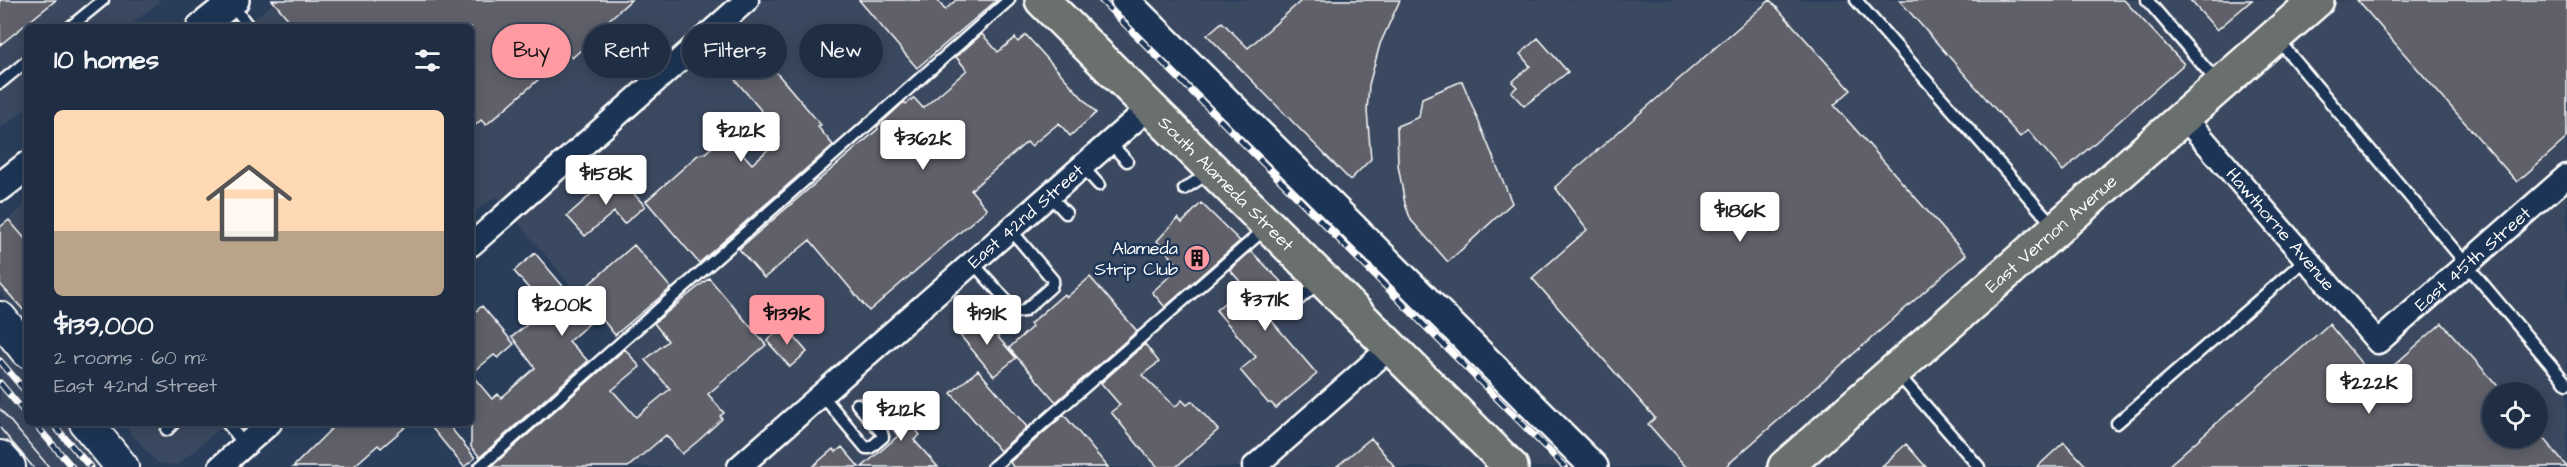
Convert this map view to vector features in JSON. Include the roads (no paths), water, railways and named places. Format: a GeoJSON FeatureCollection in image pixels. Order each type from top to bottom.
{"type":"FeatureCollection","features":[{"type":"Feature","properties":{"kind":"main road","name":"South Alameda Street"},"geometry":{"type":"LineString","coordinates":[[1042,0],[1511,467]]}},
{"type":"Feature","properties":{"kind":"main road","name":"East Vernon Avenue"},"geometry":{"type":"LineString","coordinates":[[1785,467],[2318,0]]}},
{"type":"Feature","properties":{"kind":"main road"},"geometry":{"type":"LineString","coordinates":[[0,318],[24,347]]}},
{"type":"Feature","properties":{"kind":"main road"},"geometry":{"type":"LineString","coordinates":[[88,426],[122,467]]}},
{"type":"Feature","properties":{"kind":"main road"},"geometry":{"type":"LineString","coordinates":[[0,457],[9,467]]}},
{"type":"Feature","properties":{"kind":"street"},"geometry":{"type":"LineString","coordinates":[[474,242],[747,0]]}},
{"type":"Feature","properties":{"kind":"street"},"geometry":{"type":"LineString","coordinates":[[1125,0],[1594,467]]}},
{"type":"Feature","properties":{"kind":"street"},"geometry":{"type":"LineString","coordinates":[[204,24],[231,1]]}},
{"type":"Feature","properties":{"kind":"street","name":"East 42nd Street"},"geometry":{"type":"LineString","coordinates":[[739,467],[1150,107]]}},
{"type":"Feature","properties":{"kind":"street","name":"Hawthorne Avenue"},"geometry":{"type":"LineString","coordinates":[[2184,117],[2378,342]]}},
{"type":"Feature","properties":{"kind":"street"},"geometry":{"type":"LineString","coordinates":[[0,187],[24,167]]}},
{"type":"Feature","properties":{"kind":"street","name":"East 45th Street"},"geometry":{"type":"LineString","coordinates":[[2378,342],[2567,176]]}},
{"type":"Feature","properties":{"kind":"street"},"geometry":{"type":"LineString","coordinates":[[1254,467],[1391,347]]}},
{"type":"Feature","properties":{"kind":"street"},"geometry":{"type":"LineString","coordinates":[[220,467],[267,426]]}},
{"type":"Feature","properties":{"kind":"lane"},"geometry":{"type":"LineString","coordinates":[[74,24],[103,0]]}},
{"type":"Feature","properties":{"kind":"lane"},"geometry":{"type":"LineString","coordinates":[[480,467],[1009,0]]}},
{"type":"Feature","properties":{"kind":"lane"},"geometry":{"type":"LineString","coordinates":[[1856,0],[2056,229]]}},
{"type":"Feature","properties":{"kind":"lane"},"geometry":{"type":"LineString","coordinates":[[2147,0],[2220,85]]}},
{"type":"Feature","properties":{"kind":"lane"},"geometry":{"type":"LineString","coordinates":[[231,1],[247,24]]}},
{"type":"Feature","properties":{"kind":"lane"},"geometry":{"type":"LineString","coordinates":[[2276,37],[2567,384]]}},
{"type":"Feature","properties":{"kind":"lane"},"geometry":{"type":"LineString","coordinates":[[0,83],[24,63]]}},
{"type":"Feature","properties":{"kind":"lane"},"geometry":{"type":"LineString","coordinates":[[1109,142],[1127,160]]}},
{"type":"Feature","properties":{"kind":"lane"},"geometry":{"type":"LineString","coordinates":[[1082,166],[1099,185]]}},
{"type":"Feature","properties":{"kind":"lane"},"geometry":{"type":"LineString","coordinates":[[1184,189],[1214,171]]}},
{"type":"Feature","properties":{"kind":"lane"},"geometry":{"type":"LineString","coordinates":[[1049,195],[1066,213]]}},
{"type":"Feature","properties":{"kind":"lane"},"geometry":{"type":"LineString","coordinates":[[993,467],[1269,226]]}},
{"type":"Feature","properties":{"kind":"lane"},"geometry":{"type":"LineString","coordinates":[[972,262],[1017,312],[1024,311],[1051,287],[1053,280],[1010,229]]}},
{"type":"Feature","properties":{"kind":"lane"},"geometry":{"type":"LineString","coordinates":[[2117,423],[2306,259]]}},
{"type":"Feature","properties":{"kind":"lane"},"geometry":{"type":"LineString","coordinates":[[1294,304],[1322,279]]}},
{"type":"Feature","properties":{"kind":"lane"},"geometry":{"type":"LineString","coordinates":[[1895,370],[1979,467]]}},
{"type":"Feature","properties":{"kind":"lane"},"geometry":{"type":"LineString","coordinates":[[822,395],[866,448],[870,448],[883,437],[882,433],[857,404]]}},
{"type":"Feature","properties":{"kind":"lane"},"geometry":{"type":"LineString","coordinates":[[230,426],[246,445]]}},
{"type":"Feature","properties":{"kind":"tram line"},"geometry":{"type":"LineString","coordinates":[[0,409],[49,467]]}},
{"type":"Feature","properties":{"kind":"tram line"},"geometry":{"type":"LineString","coordinates":[[0,428],[33,467]]}},
{"type":"Feature","properties":{"kind":"railway"},"geometry":{"type":"LineString","coordinates":[[1101,0],[1565,467]]}},
{"type":"Feature","properties":{"kind":"railway"},"geometry":{"type":"LineString","coordinates":[[0,361],[24,389]]}},
{"type":"Feature","properties":{"kind":"railway"},"geometry":{"type":"LineString","coordinates":[[0,383],[24,411]]}},
{"type":"Feature","properties":{"kind":"railway"},"geometry":{"type":"LineString","coordinates":[[37,426],[72,467]]}},
{"type":"Feature","properties":{"kind":"railway"},"geometry":{"type":"LineString","coordinates":[[55,426],[90,467]]}},
{"type":"Feature","properties":{"kind":"place","name":"Alameda Strip Club"},"geometry":{"type":"Point","coordinates":[1197,258]}}]}
